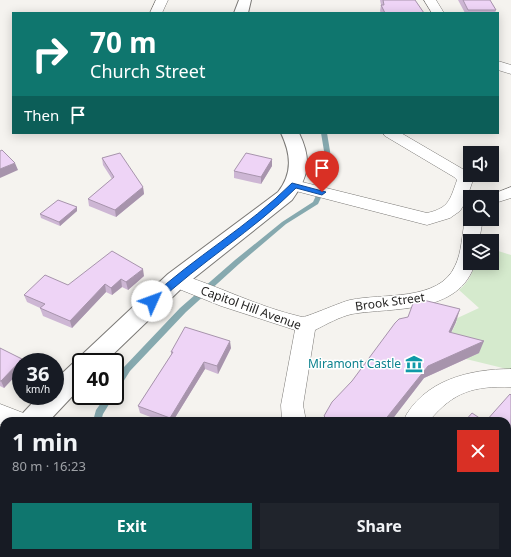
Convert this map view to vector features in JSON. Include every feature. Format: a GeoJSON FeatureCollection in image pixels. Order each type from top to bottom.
{"type":"FeatureCollection","features":[{"type":"Feature","properties":{"kind":"street"},"geometry":{"type":"LineString","coordinates":[[156,12],[162,0]]}},
{"type":"Feature","properties":{"kind":"street"},"geometry":{"type":"LineString","coordinates":[[241,12],[245,0]]}},
{"type":"Feature","properties":{"kind":"street"},"geometry":{"type":"LineString","coordinates":[[430,0],[437,12]]}},
{"type":"Feature","properties":{"kind":"street"},"geometry":{"type":"LineString","coordinates":[[499,65],[511,70]]}},
{"type":"Feature","properties":{"kind":"street"},"geometry":{"type":"LineString","coordinates":[[290,134],[298,158],[298,171],[302,187]]}},
{"type":"Feature","properties":{"kind":"street"},"geometry":{"type":"LineString","coordinates":[[100,353],[185,283],[274,206],[302,187],[427,219],[448,213],[456,207],[465,180],[451,167],[392,134]]}},
{"type":"Feature","properties":{"kind":"street"},"geometry":{"type":"LineString","coordinates":[[499,196],[511,192]]}},
{"type":"Feature","properties":{"kind":"street","name":"Brook Street"},"geometry":{"type":"LineString","coordinates":[[306,326],[335,311],[357,306],[404,302],[434,296],[449,288],[464,269],[473,226]]}},
{"type":"Feature","properties":{"kind":"street","name":"Capitol Hill Avenue"},"geometry":{"type":"LineString","coordinates":[[185,283],[306,326],[292,405],[294,417]]}},
{"type":"Feature","properties":{"kind":"street"},"geometry":{"type":"LineString","coordinates":[[418,417],[427,405],[447,388],[472,379],[511,378]]}},
{"type":"Feature","properties":{"kind":"street"},"geometry":{"type":"LineString","coordinates":[[36,417],[72,379]]}},
{"type":"Feature","properties":{"kind":"green space"},"geometry":{"type":"Polygon","coordinates":[[[499,251],[511,255],[511,370],[466,359],[467,350],[445,346],[457,321],[451,321],[479,308],[459,290],[470,278],[472,271],[499,270],[499,251]]]}},
{"type":"Feature","properties":{"kind":"building"},"geometry":{"type":"Polygon","coordinates":[[[383,0],[415,0],[423,12],[384,12],[381,5],[384,5],[383,0]]]}},
{"type":"Feature","properties":{"kind":"building"},"geometry":{"type":"Polygon","coordinates":[[[463,0],[490,0],[496,10],[468,10],[463,0]]]}},
{"type":"Feature","properties":{"kind":"building"},"geometry":{"type":"Polygon","coordinates":[[[2,150],[15,163],[0,169],[0,151],[2,150]]]}},
{"type":"Feature","properties":{"kind":"building"},"geometry":{"type":"Polygon","coordinates":[[[120,153],[143,187],[115,210],[88,199],[114,177],[102,158],[120,153]]]}},
{"type":"Feature","properties":{"kind":"building"},"geometry":{"type":"Polygon","coordinates":[[[246,153],[272,159],[261,177],[234,171],[246,153]]]}},
{"type":"Feature","properties":{"kind":"building"},"geometry":{"type":"Polygon","coordinates":[[[58,200],[77,207],[59,222],[40,214],[58,200]]]}},
{"type":"Feature","properties":{"kind":"building"},"geometry":{"type":"Polygon","coordinates":[[[112,251],[143,269],[126,282],[121,279],[111,288],[105,284],[70,321],[40,308],[45,304],[24,295],[45,275],[68,285],[112,251]]]}},
{"type":"Feature","properties":{"kind":"building","name":"Miramont Castle"},"geometry":{"type":"Polygon","coordinates":[[[415,298],[460,309],[449,332],[484,341],[428,366],[387,417],[325,417],[324,416],[332,402],[352,381],[395,323],[399,319],[408,317],[415,298]]]}},
{"type":"Feature","properties":{"kind":"building"},"geometry":{"type":"Polygon","coordinates":[[[185,327],[230,341],[217,366],[204,362],[171,417],[167,417],[138,406],[173,352],[171,352],[185,327]]]}},
{"type":"Feature","properties":{"kind":"building"},"geometry":{"type":"Polygon","coordinates":[[[0,348],[12,354],[12,369],[0,381],[0,348]]]}},
{"type":"Feature","properties":{"kind":"building"},"geometry":{"type":"Polygon","coordinates":[[[510,394],[511,417],[490,417],[510,394]]]}},
{"type":"Feature","properties":{"kind":"building"},"geometry":{"type":"Polygon","coordinates":[[[472,413],[478,417],[468,417],[472,413]]]}},
{"type":"Feature","properties":{"kind":"waterway"},"geometry":{"type":"LineString","coordinates":[[124,374],[183,310],[284,223],[316,203],[328,177],[328,157],[324,134]]}},
{"type":"Feature","properties":{"kind":"waterway"},"geometry":{"type":"LineString","coordinates":[[98,417],[104,405]]}},
{"type":"Feature","properties":{"kind":"place","name":"Miramont Castle"},"geometry":{"type":"Point","coordinates":[414,364]}},
{"type":"Feature","properties":{"kind":"route"},"geometry":{"type":"LineString","coordinates":[[152,301],[226,241],[274,206],[294,185],[322,192]]}}]}
